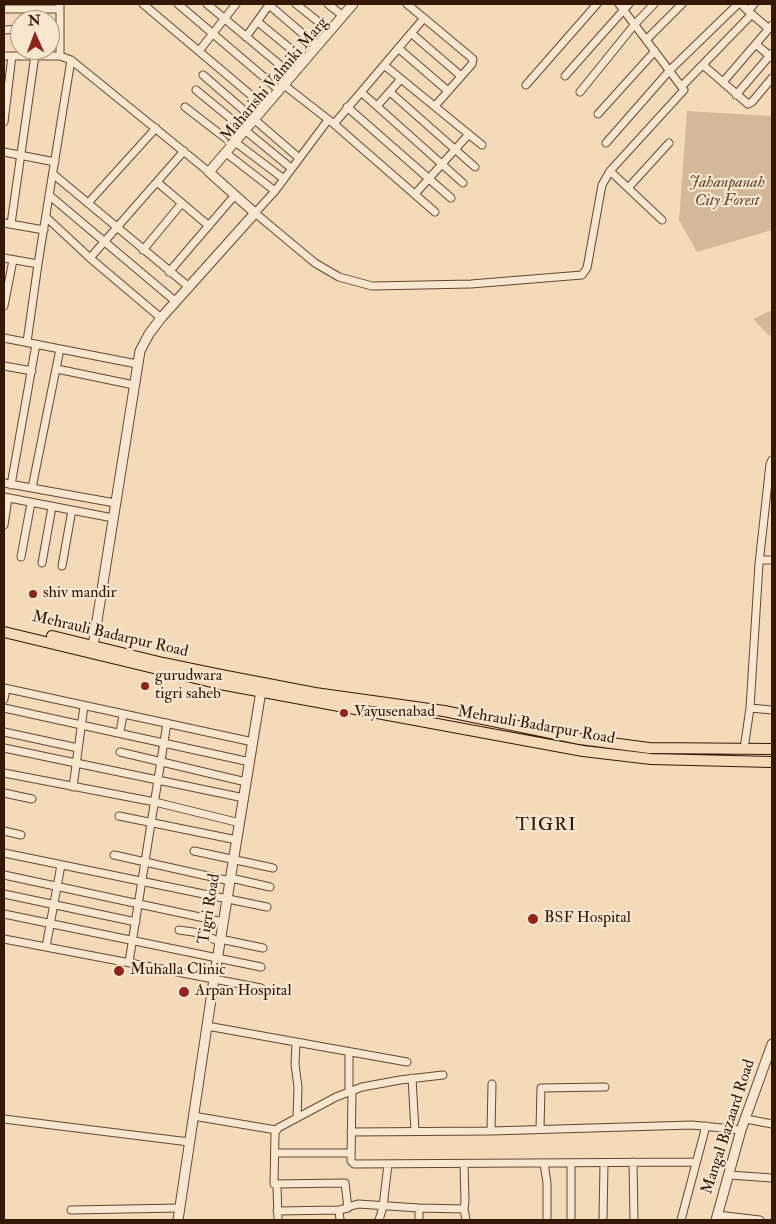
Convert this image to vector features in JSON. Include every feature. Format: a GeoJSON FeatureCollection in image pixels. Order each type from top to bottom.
{"type":"FeatureCollection","features":[{"type":"Feature","properties":{"kind":"main road","name":"Mehrauli Badarpur Road"},"geometry":{"type":"LineString","coordinates":[[4,626],[221,675],[315,693],[444,711],[580,739],[649,748],[772,749]]}},
{"type":"Feature","properties":{"kind":"main road","name":"Mehrauli Badarpur Road"},"geometry":{"type":"LineString","coordinates":[[4,632],[195,678],[415,721],[606,754],[651,759],[772,762]]}},
{"type":"Feature","properties":{"kind":"main road"},"geometry":{"type":"LineString","coordinates":[[722,749],[722,761]]}},
{"type":"Feature","properties":{"kind":"street"},"geometry":{"type":"LineString","coordinates":[[143,4],[265,107]]}},
{"type":"Feature","properties":{"kind":"street"},"geometry":{"type":"LineString","coordinates":[[178,4],[213,34],[331,122],[435,212]]}},
{"type":"Feature","properties":{"kind":"street"},"geometry":{"type":"LineString","coordinates":[[207,4],[292,75]]}},
{"type":"Feature","properties":{"kind":"street"},"geometry":{"type":"LineString","coordinates":[[199,51],[236,4]]}},
{"type":"Feature","properties":{"kind":"street"},"geometry":{"type":"LineString","coordinates":[[246,37],[258,22],[268,4],[317,46]]}},
{"type":"Feature","properties":{"kind":"street"},"geometry":{"type":"LineString","coordinates":[[296,4],[330,31]]}},
{"type":"Feature","properties":{"kind":"street"},"geometry":{"type":"LineString","coordinates":[[328,4],[343,16]]}},
{"type":"Feature","properties":{"kind":"street","name":"Maharishi Valmiki Marg"},"geometry":{"type":"LineString","coordinates":[[257,121],[265,107],[284,88],[304,60],[353,4]]}},
{"type":"Feature","properties":{"kind":"street","name":"Maharishi Valmiki Marg"},"geometry":{"type":"LineString","coordinates":[[212,174],[284,88],[360,4]]}},
{"type":"Feature","properties":{"kind":"street"},"geometry":{"type":"LineString","coordinates":[[407,4],[473,59],[472,64],[434,106]]}},
{"type":"Feature","properties":{"kind":"street"},"geometry":{"type":"LineString","coordinates":[[526,85],[597,4]]}},
{"type":"Feature","properties":{"kind":"street"},"geometry":{"type":"LineString","coordinates":[[580,92],[635,24],[654,4]]}},
{"type":"Feature","properties":{"kind":"street"},"geometry":{"type":"LineString","coordinates":[[646,39],[682,4]]}},
{"type":"Feature","properties":{"kind":"street"},"geometry":{"type":"LineString","coordinates":[[606,143],[670,70],[739,4],[771,27],[723,82]]}},
{"type":"Feature","properties":{"kind":"street"},"geometry":{"type":"LineString","coordinates":[[682,86],[750,13],[754,4]]}},
{"type":"Feature","properties":{"kind":"street"},"geometry":{"type":"LineString","coordinates":[[4,9],[60,6]]}},
{"type":"Feature","properties":{"kind":"street"},"geometry":{"type":"LineString","coordinates":[[60,56],[70,60],[156,128],[315,263],[339,277],[372,286],[471,284],[577,277],[582,275],[588,268],[600,194],[605,178],[684,90],[635,24],[624,6],[565,76]]}},
{"type":"Feature","properties":{"kind":"street"},"geometry":{"type":"LineString","coordinates":[[93,646],[134,385],[140,351],[144,342],[161,318],[275,191],[299,158],[361,92],[424,18]]}},
{"type":"Feature","properties":{"kind":"street"},"geometry":{"type":"LineString","coordinates":[[258,22],[304,60]]}},
{"type":"Feature","properties":{"kind":"street"},"geometry":{"type":"LineString","coordinates":[[411,33],[461,76]]}},
{"type":"Feature","properties":{"kind":"street"},"geometry":{"type":"LineString","coordinates":[[736,95],[771,56],[756,45]]}},
{"type":"Feature","properties":{"kind":"street"},"geometry":{"type":"LineString","coordinates":[[398,48],[448,91]]}},
{"type":"Feature","properties":{"kind":"street"},"geometry":{"type":"LineString","coordinates":[[598,114],[655,51]]}},
{"type":"Feature","properties":{"kind":"street"},"geometry":{"type":"LineString","coordinates":[[4,122],[12,60]]}},
{"type":"Feature","properties":{"kind":"street"},"geometry":{"type":"LineString","coordinates":[[34,60],[20,155],[7,223],[44,230]]}},
{"type":"Feature","properties":{"kind":"street"},"geometry":{"type":"LineString","coordinates":[[27,342],[70,60]]}},
{"type":"Feature","properties":{"kind":"street"},"geometry":{"type":"LineString","coordinates":[[703,64],[736,95],[750,104],[772,78]]}},
{"type":"Feature","properties":{"kind":"street"},"geometry":{"type":"LineString","coordinates":[[384,65],[482,145]]}},
{"type":"Feature","properties":{"kind":"street"},"geometry":{"type":"LineString","coordinates":[[203,75],[299,158]]}},
{"type":"Feature","properties":{"kind":"street"},"geometry":{"type":"LineString","coordinates":[[377,106],[401,79]]}},
{"type":"Feature","properties":{"kind":"street"},"geometry":{"type":"LineString","coordinates":[[196,90],[292,168]]}},
{"type":"Feature","properties":{"kind":"street"},"geometry":{"type":"LineString","coordinates":[[361,92],[463,183]]}},
{"type":"Feature","properties":{"kind":"street"},"geometry":{"type":"LineString","coordinates":[[390,92],[475,168]]}},
{"type":"Feature","properties":{"kind":"street"},"geometry":{"type":"LineString","coordinates":[[185,107],[284,179]]}},
{"type":"Feature","properties":{"kind":"street"},"geometry":{"type":"LineString","coordinates":[[347,107],[452,198]]}},
{"type":"Feature","properties":{"kind":"street"},"geometry":{"type":"LineString","coordinates":[[88,203],[156,128]]}},
{"type":"Feature","properties":{"kind":"street"},"geometry":{"type":"LineString","coordinates":[[415,194],[469,134]]}},
{"type":"Feature","properties":{"kind":"street"},"geometry":{"type":"LineString","coordinates":[[628,188],[669,143]]}},
{"type":"Feature","properties":{"kind":"street"},"geometry":{"type":"LineString","coordinates":[[90,258],[184,151]]}},
{"type":"Feature","properties":{"kind":"street"},"geometry":{"type":"LineString","coordinates":[[4,152],[55,162]]}},
{"type":"Feature","properties":{"kind":"street"},"geometry":{"type":"LineString","coordinates":[[228,155],[275,191]]}},
{"type":"Feature","properties":{"kind":"street"},"geometry":{"type":"LineString","coordinates":[[610,171],[662,220]]}},
{"type":"Feature","properties":{"kind":"street"},"geometry":{"type":"LineString","coordinates":[[53,174],[189,287]]}},
{"type":"Feature","properties":{"kind":"street"},"geometry":{"type":"LineString","coordinates":[[157,182],[209,226]]}},
{"type":"Feature","properties":{"kind":"street"},"geometry":{"type":"LineString","coordinates":[[49,195],[176,302]]}},
{"type":"Feature","properties":{"kind":"street"},"geometry":{"type":"LineString","coordinates":[[169,272],[235,196]]}},
{"type":"Feature","properties":{"kind":"street"},"geometry":{"type":"LineString","coordinates":[[143,250],[182,203]]}},
{"type":"Feature","properties":{"kind":"street"},"geometry":{"type":"LineString","coordinates":[[46,217],[90,258],[161,318]]}},
{"type":"Feature","properties":{"kind":"street"},"geometry":{"type":"LineString","coordinates":[[4,258],[38,264]]}},
{"type":"Feature","properties":{"kind":"street"},"geometry":{"type":"LineString","coordinates":[[4,306],[13,260]]}},
{"type":"Feature","properties":{"kind":"street"},"geometry":{"type":"LineString","coordinates":[[4,339],[138,364]]}},
{"type":"Feature","properties":{"kind":"street"},"geometry":{"type":"LineString","coordinates":[[36,344],[8,484],[115,503]]}},
{"type":"Feature","properties":{"kind":"street"},"geometry":{"type":"LineString","coordinates":[[32,488],[60,348]]}},
{"type":"Feature","properties":{"kind":"street"},"geometry":{"type":"LineString","coordinates":[[4,366],[32,371]]}},
{"type":"Feature","properties":{"kind":"street"},"geometry":{"type":"LineString","coordinates":[[57,369],[134,385]]}},
{"type":"Feature","properties":{"kind":"street"},"geometry":{"type":"LineString","coordinates":[[744,749],[750,708],[759,564],[772,460]]}},
{"type":"Feature","properties":{"kind":"street"},"geometry":{"type":"LineString","coordinates":[[4,525],[6,498],[113,518]]}},
{"type":"Feature","properties":{"kind":"street"},"geometry":{"type":"LineString","coordinates":[[21,557],[31,502]]}},
{"type":"Feature","properties":{"kind":"street"},"geometry":{"type":"LineString","coordinates":[[42,563],[52,506]]}},
{"type":"Feature","properties":{"kind":"street"},"geometry":{"type":"LineString","coordinates":[[62,566],[72,510]]}},
{"type":"Feature","properties":{"kind":"street"},"geometry":{"type":"LineString","coordinates":[[761,560],[772,560]]}},
{"type":"Feature","properties":{"kind":"street"},"geometry":{"type":"LineString","coordinates":[[4,699],[5,689],[253,742]]}},
{"type":"Feature","properties":{"kind":"street","name":"Tigri Road"},"geometry":{"type":"LineString","coordinates":[[178,1220],[217,958],[261,691]]}},
{"type":"Feature","properties":{"kind":"street"},"geometry":{"type":"LineString","coordinates":[[73,787],[84,706]]}},
{"type":"Feature","properties":{"kind":"street"},"geometry":{"type":"LineString","coordinates":[[4,708],[250,762]]}},
{"type":"Feature","properties":{"kind":"street"},"geometry":{"type":"LineString","coordinates":[[750,708],[772,710]]}},
{"type":"Feature","properties":{"kind":"street"},"geometry":{"type":"LineString","coordinates":[[120,732],[123,714]]}},
{"type":"Feature","properties":{"kind":"street"},"geometry":{"type":"LineString","coordinates":[[130,962],[167,723]]}},
{"type":"Feature","properties":{"kind":"street"},"geometry":{"type":"LineString","coordinates":[[4,732],[78,748]]}},
{"type":"Feature","properties":{"kind":"street"},"geometry":{"type":"LineString","coordinates":[[4,748],[244,798]]}},
{"type":"Feature","properties":{"kind":"street"},"geometry":{"type":"LineString","coordinates":[[120,752],[246,782]]}},
{"type":"Feature","properties":{"kind":"street"},"geometry":{"type":"LineString","coordinates":[[4,773],[155,802],[240,823]]}},
{"type":"Feature","properties":{"kind":"street"},"geometry":{"type":"LineString","coordinates":[[4,793],[32,799]]}},
{"type":"Feature","properties":{"kind":"street"},"geometry":{"type":"LineString","coordinates":[[119,816],[237,840]]}},
{"type":"Feature","properties":{"kind":"street"},"geometry":{"type":"LineString","coordinates":[[4,831],[21,835]]}},
{"type":"Feature","properties":{"kind":"street"},"geometry":{"type":"LineString","coordinates":[[194,851],[273,868]]}},
{"type":"Feature","properties":{"kind":"street"},"geometry":{"type":"LineString","coordinates":[[4,853],[267,907]]}},
{"type":"Feature","properties":{"kind":"street"},"geometry":{"type":"LineString","coordinates":[[114,855],[270,887]]}},
{"type":"Feature","properties":{"kind":"street"},"geometry":{"type":"LineString","coordinates":[[46,946],[62,865]]}},
{"type":"Feature","properties":{"kind":"street"},"geometry":{"type":"LineString","coordinates":[[4,875],[223,922]]}},
{"type":"Feature","properties":{"kind":"street"},"geometry":{"type":"LineString","coordinates":[[4,894],[136,922]]}},
{"type":"Feature","properties":{"kind":"street"},"geometry":{"type":"LineString","coordinates":[[4,914],[261,967]]}},
{"type":"Feature","properties":{"kind":"street"},"geometry":{"type":"LineString","coordinates":[[178,930],[200,933],[220,941],[263,948]]}},
{"type":"Feature","properties":{"kind":"street"},"geometry":{"type":"LineString","coordinates":[[4,938],[261,988]]}},
{"type":"Feature","properties":{"kind":"street"},"geometry":{"type":"LineString","coordinates":[[207,1026],[407,1062]]}},
{"type":"Feature","properties":{"kind":"street"},"geometry":{"type":"LineString","coordinates":[[296,1042],[295,1064],[298,1087],[296,1118]]}},
{"type":"Feature","properties":{"kind":"street","name":"Mangal Bazaard Road"},"geometry":{"type":"LineString","coordinates":[[717,1218],[741,1130],[772,1044]]}},
{"type":"Feature","properties":{"kind":"street"},"geometry":{"type":"LineString","coordinates":[[349,1052],[350,1161],[354,1164],[696,1162]]}},
{"type":"Feature","properties":{"kind":"street"},"geometry":{"type":"LineString","coordinates":[[193,1116],[276,1130],[350,1091],[376,1084],[443,1074]]}},
{"type":"Feature","properties":{"kind":"street"},"geometry":{"type":"LineString","coordinates":[[412,1078],[415,1131]]}},
{"type":"Feature","properties":{"kind":"street"},"geometry":{"type":"LineString","coordinates":[[491,1131],[492,1084]]}},
{"type":"Feature","properties":{"kind":"street"},"geometry":{"type":"LineString","coordinates":[[540,1130],[541,1088],[605,1087]]}},
{"type":"Feature","properties":{"kind":"street"},"geometry":{"type":"LineString","coordinates":[[4,1119],[189,1142]]}},
{"type":"Feature","properties":{"kind":"street"},"geometry":{"type":"LineString","coordinates":[[746,1120],[772,1124]]}},
{"type":"Feature","properties":{"kind":"street"},"geometry":{"type":"LineString","coordinates":[[351,1132],[540,1130],[692,1125],[741,1130]]}},
{"type":"Feature","properties":{"kind":"street"},"geometry":{"type":"LineString","coordinates":[[681,1220],[706,1126]]}},
{"type":"Feature","properties":{"kind":"street"},"geometry":{"type":"LineString","coordinates":[[276,1130],[274,1184],[277,1185],[278,1220]]}},
{"type":"Feature","properties":{"kind":"street"},"geometry":{"type":"LineString","coordinates":[[276,1153],[350,1152]]}},
{"type":"Feature","properties":{"kind":"street"},"geometry":{"type":"LineString","coordinates":[[634,1162],[634,1220]]}},
{"type":"Feature","properties":{"kind":"street"},"geometry":{"type":"LineString","coordinates":[[544,1163],[547,1183],[547,1220]]}},
{"type":"Feature","properties":{"kind":"street"},"geometry":{"type":"LineString","coordinates":[[571,1220],[572,1163]]}},
{"type":"Feature","properties":{"kind":"street"},"geometry":{"type":"LineString","coordinates":[[602,1220],[604,1163]]}},
{"type":"Feature","properties":{"kind":"street"},"geometry":{"type":"LineString","coordinates":[[379,1220],[383,1207],[388,1164]]}},
{"type":"Feature","properties":{"kind":"street"},"geometry":{"type":"LineString","coordinates":[[464,1164],[464,1209],[466,1220]]}},
{"type":"Feature","properties":{"kind":"street"},"geometry":{"type":"LineString","coordinates":[[729,1175],[772,1178]]}},
{"type":"Feature","properties":{"kind":"street"},"geometry":{"type":"LineString","coordinates":[[277,1185],[344,1183],[348,1207]]}},
{"type":"Feature","properties":{"kind":"street"},"geometry":{"type":"LineString","coordinates":[[277,1211],[339,1210],[358,1204],[383,1207],[464,1209]]}},
{"type":"Feature","properties":{"kind":"street"},"geometry":{"type":"LineString","coordinates":[[72,1210],[180,1208]]}},
{"type":"Feature","properties":{"kind":"street"},"geometry":{"type":"LineString","coordinates":[[419,1208],[419,1220]]}},
{"type":"Feature","properties":{"kind":"street"},"geometry":{"type":"LineString","coordinates":[[339,1210],[340,1220]]}},
{"type":"Feature","properties":{"kind":"street"},"geometry":{"type":"LineString","coordinates":[[717,1218],[760,1220]]}},
{"type":"Feature","properties":{"kind":"green space","name":"Jahanpanah City Forest"},"geometry":{"type":"Polygon","coordinates":[[[687,111],[772,116],[772,230],[697,252],[679,220],[687,111]]]}},
{"type":"Feature","properties":{"kind":"green space"},"geometry":{"type":"Polygon","coordinates":[[[772,310],[772,336],[768,335],[753,319],[772,310]]]}},
{"type":"Feature","properties":{"kind":"place","name":"shiv mandir"},"geometry":{"type":"Point","coordinates":[33,594]}},
{"type":"Feature","properties":{"kind":"place","name":"gurudwara tigri saheb"},"geometry":{"type":"Point","coordinates":[145,686]}},
{"type":"Feature","properties":{"kind":"place","name":"Vayusenabad"},"geometry":{"type":"Point","coordinates":[344,713]}},
{"type":"Feature","properties":{"kind":"place","name":"BSF Hospital"},"geometry":{"type":"Point","coordinates":[533,919]}},
{"type":"Feature","properties":{"kind":"place","name":"Muhalla Clinic"},"geometry":{"type":"Point","coordinates":[119,971]}},
{"type":"Feature","properties":{"kind":"place","name":"Arpan Hospital"},"geometry":{"type":"Point","coordinates":[184,992]}},
{"type":"Feature","properties":{"kind":"district","name":"TIGRI"},"geometry":{"type":"Point","coordinates":[546,826]}}]}
